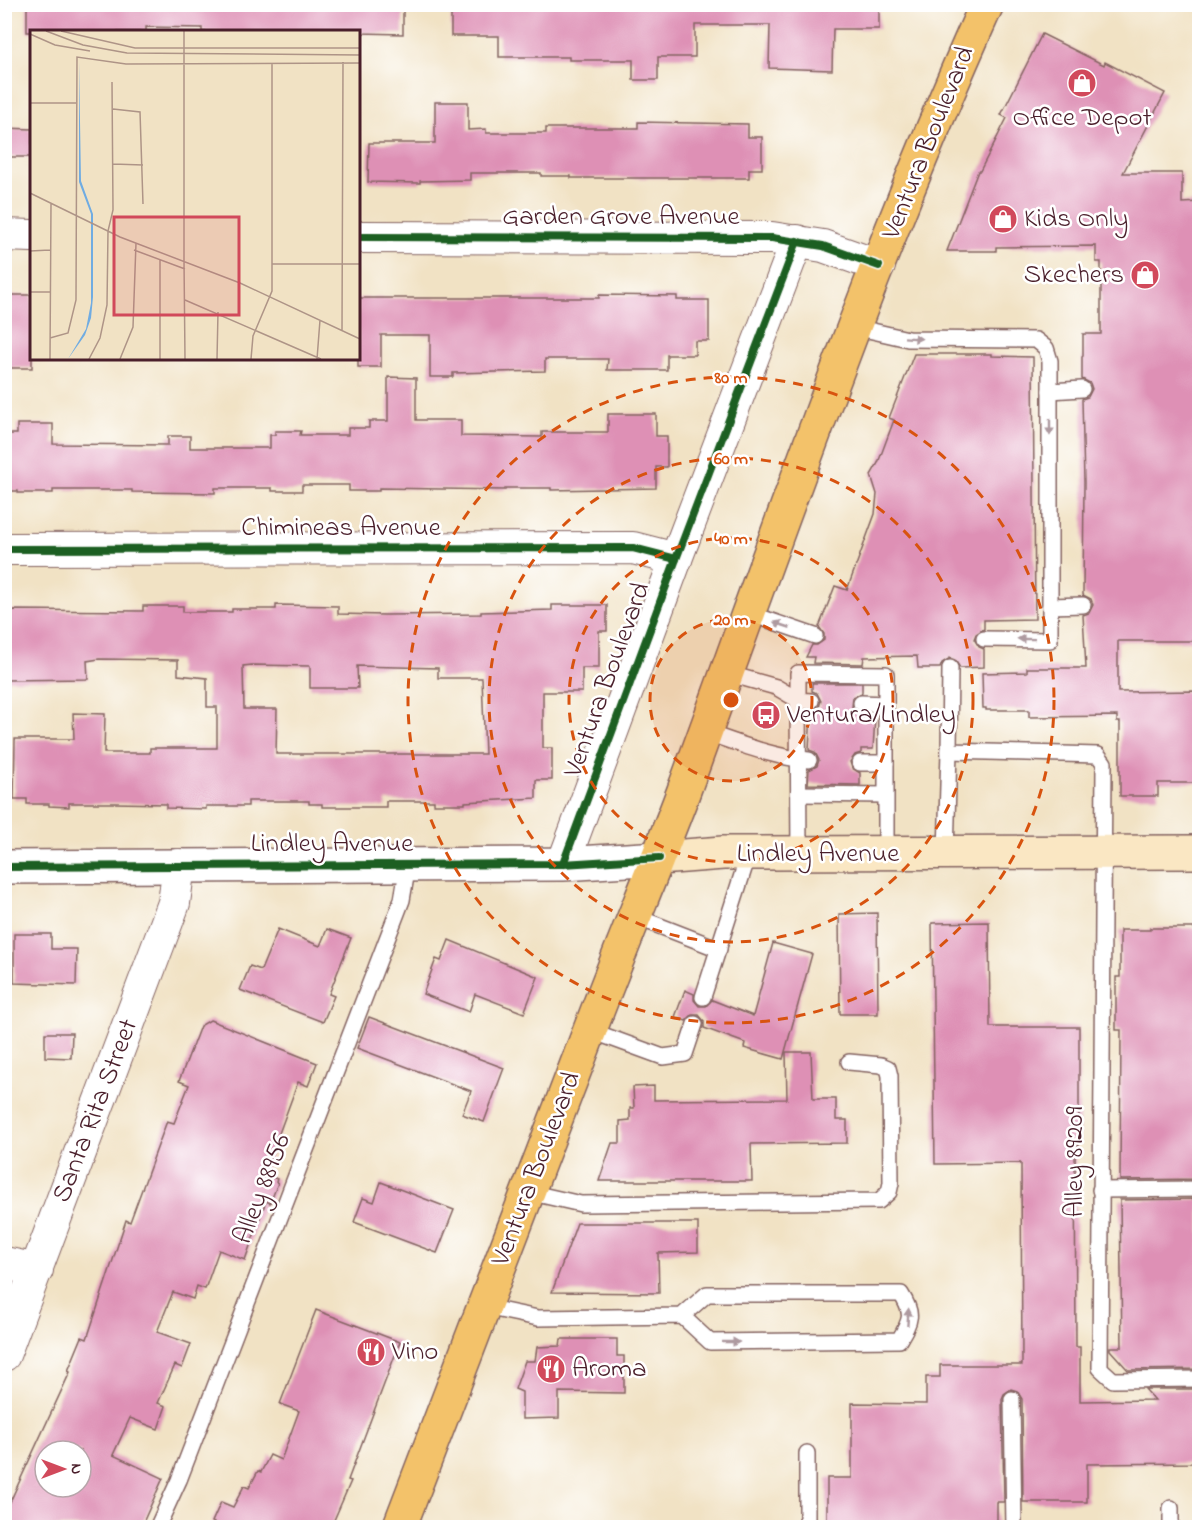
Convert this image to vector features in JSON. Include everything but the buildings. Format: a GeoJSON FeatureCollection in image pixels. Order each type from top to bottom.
{"type":"FeatureCollection","features":[{"type":"Feature","properties":{"kind":"main road","name":"Ventura Boulevard"},"geometry":{"type":"LineString","coordinates":[[399,1527],[658,858],[855,327],[957,71],[987,4]]}},
{"type":"Feature","properties":{"kind":"main road","name":"Lindley Avenue"},"geometry":{"type":"LineString","coordinates":[[658,858],[749,854],[1200,852]]}},
{"type":"Feature","properties":{"kind":"street"},"geometry":{"type":"LineString","coordinates":[[4,235],[30,236]]}},
{"type":"Feature","properties":{"kind":"street","name":"Garden Grove Avenue"},"geometry":{"type":"LineString","coordinates":[[360,237],[772,238],[823,246],[879,266]]}},
{"type":"Feature","properties":{"kind":"street","name":"Ventura Boulevard"},"geometry":{"type":"LineString","coordinates":[[563,864],[796,241]]}},
{"type":"Feature","properties":{"kind":"street","name":"Chimineas Avenue"},"geometry":{"type":"LineString","coordinates":[[4,549],[633,548],[676,559]]}},
{"type":"Feature","properties":{"kind":"street","name":"Lindley Avenue"},"geometry":{"type":"LineString","coordinates":[[4,867],[563,864],[658,858]]}},
{"type":"Feature","properties":{"kind":"street","name":"Santa Rita Street"},"geometry":{"type":"LineString","coordinates":[[4,1355],[174,903],[179,865]]}},
{"type":"Feature","properties":{"kind":"street"},"geometry":{"type":"LineString","coordinates":[[4,1263],[37,1270]]}},
{"type":"Feature","properties":{"kind":"lane"},"geometry":{"type":"LineString","coordinates":[[855,327],[908,339],[1036,340],[1046,348],[1050,361],[1050,640],[984,639]]}},
{"type":"Feature","properties":{"kind":"lane"},"geometry":{"type":"LineString","coordinates":[[1050,391],[1082,389]]}},
{"type":"Feature","properties":{"kind":"lane"},"geometry":{"type":"LineString","coordinates":[[1050,606],[1083,604]]}},
{"type":"Feature","properties":{"kind":"lane"},"geometry":{"type":"LineString","coordinates":[[748,613],[815,636]]}},
{"type":"Feature","properties":{"kind":"lane"},"geometry":{"type":"LineString","coordinates":[[946,853],[950,668]]}},
{"type":"Feature","properties":{"kind":"lane"},"geometry":{"type":"LineString","coordinates":[[726,673],[776,687],[805,700]]}},
{"type":"Feature","properties":{"kind":"lane"},"geometry":{"type":"LineString","coordinates":[[799,854],[799,794],[803,760],[805,700],[798,673],[886,674],[886,854]]}},
{"type":"Feature","properties":{"kind":"lane"},"geometry":{"type":"LineString","coordinates":[[861,703],[886,704]]}},
{"type":"Feature","properties":{"kind":"lane"},"geometry":{"type":"LineString","coordinates":[[705,732],[754,748],[803,760]]}},
{"type":"Feature","properties":{"kind":"lane","name":"Alley 89209"},"geometry":{"type":"LineString","coordinates":[[949,751],[1098,755],[1104,763],[1100,1368],[1113,1380],[1200,1380]]}},
{"type":"Feature","properties":{"kind":"lane"},"geometry":{"type":"LineString","coordinates":[[860,763],[886,763]]}},
{"type":"Feature","properties":{"kind":"lane"},"geometry":{"type":"LineString","coordinates":[[799,794],[885,795]]}},
{"type":"Feature","properties":{"kind":"lane"},"geometry":{"type":"LineString","coordinates":[[703,997],[749,854]]}},
{"type":"Feature","properties":{"kind":"lane","name":"Alley 88956"},"geometry":{"type":"LineString","coordinates":[[156,1527],[179,1480],[402,900],[408,865]]}},
{"type":"Feature","properties":{"kind":"lane"},"geometry":{"type":"LineString","coordinates":[[634,916],[718,949]]}},
{"type":"Feature","properties":{"kind":"lane"},"geometry":{"type":"LineString","coordinates":[[590,1030],[663,1057],[685,1054],[695,1024]]}},
{"type":"Feature","properties":{"kind":"lane"},"geometry":{"type":"LineString","coordinates":[[528,1192],[581,1204],[879,1201],[889,1192],[891,1183],[890,1076],[888,1068],[881,1065],[849,1062]]}},
{"type":"Feature","properties":{"kind":"lane"},"geometry":{"type":"LineString","coordinates":[[1100,1190],[1200,1189]]}},
{"type":"Feature","properties":{"kind":"lane"},"geometry":{"type":"LineString","coordinates":[[485,1307],[538,1318],[682,1316],[707,1294],[901,1294],[909,1307],[909,1324],[899,1340],[710,1342],[682,1316]]}},
{"type":"Feature","properties":{"kind":"lane"},"geometry":{"type":"LineString","coordinates":[[1012,1398],[1014,1527]]}},
{"type":"Feature","properties":{"kind":"lane"},"geometry":{"type":"LineString","coordinates":[[807,1453],[807,1527]]}},
{"type":"Feature","properties":{"kind":"lane"},"geometry":{"type":"LineString","coordinates":[[1171,1508],[1171,1527]]}},
{"type":"Feature","properties":{"kind":"cycle path"},"geometry":{"type":"LineString","coordinates":[[360,237],[772,238],[823,246],[879,266]]}},
{"type":"Feature","properties":{"kind":"cycle path"},"geometry":{"type":"LineString","coordinates":[[563,864],[797,241]]}},
{"type":"Feature","properties":{"kind":"cycle path"},"geometry":{"type":"LineString","coordinates":[[4,549],[633,548],[676,559]]}},
{"type":"Feature","properties":{"kind":"cycle path"},"geometry":{"type":"LineString","coordinates":[[4,867],[563,864],[659,858]]}},
{"type":"Feature","properties":{"kind":"place","name":"Office Depot"},"geometry":{"type":"Point","coordinates":[1082,83]}},
{"type":"Feature","properties":{"kind":"place","name":"Kids Only"},"geometry":{"type":"Point","coordinates":[1003,219]}},
{"type":"Feature","properties":{"kind":"place","name":"Skechers"},"geometry":{"type":"Point","coordinates":[1145,275]}},
{"type":"Feature","properties":{"kind":"place","name":"Ventura/Lindley"},"geometry":{"type":"Point","coordinates":[766,715]}},
{"type":"Feature","properties":{"kind":"place","name":"Vino"},"geometry":{"type":"Point","coordinates":[371,1352]}},
{"type":"Feature","properties":{"kind":"place","name":"Aroma"},"geometry":{"type":"Point","coordinates":[551,1369]}}]}
